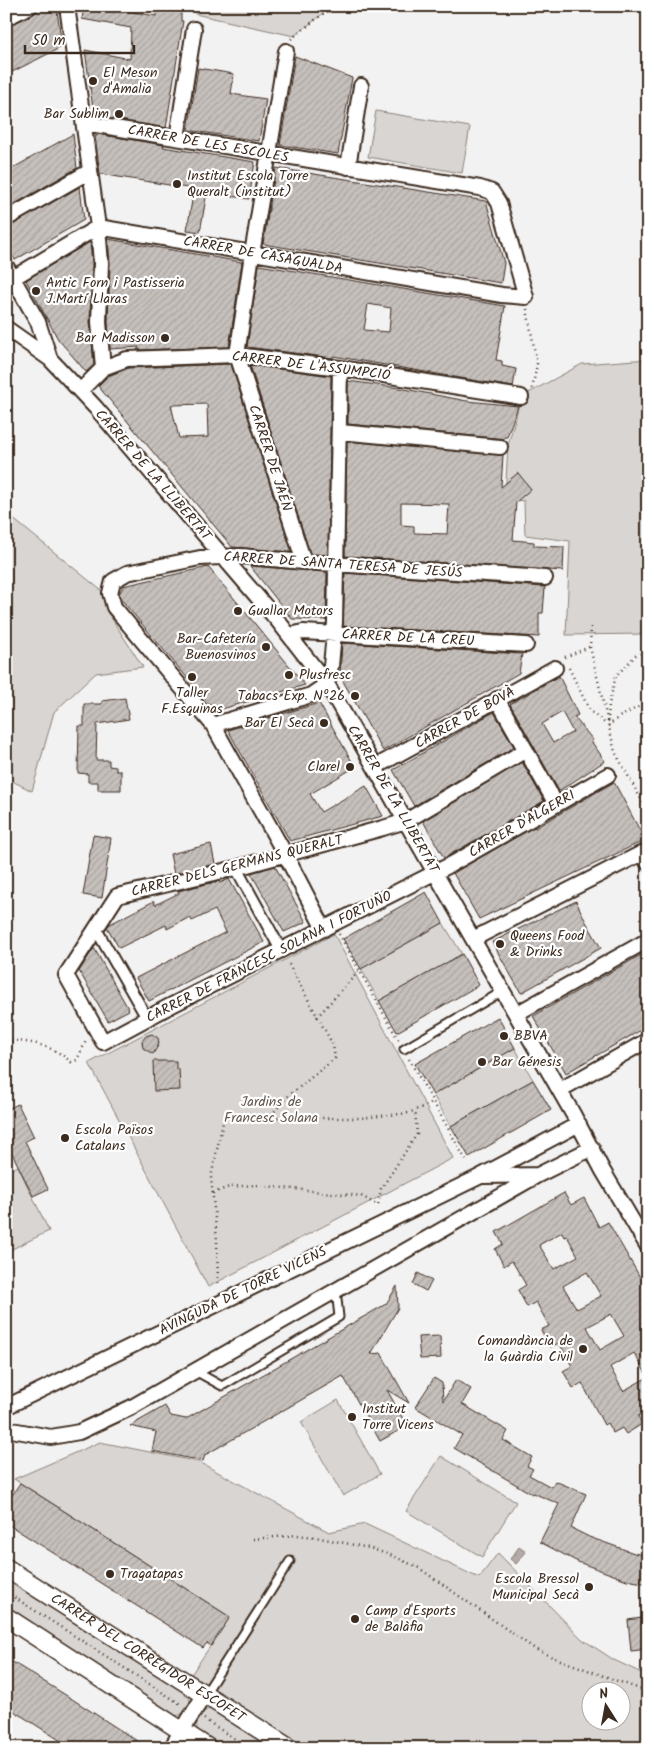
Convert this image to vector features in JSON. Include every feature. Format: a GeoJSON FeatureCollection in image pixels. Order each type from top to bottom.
{"type":"FeatureCollection","features":[{"type":"Feature","properties":{"kind":"street"},"geometry":{"type":"LineString","coordinates":[[6,18],[30,6]]}},
{"type":"Feature","properties":{"kind":"street"},"geometry":{"type":"LineString","coordinates":[[67,6],[98,228],[101,263],[99,322],[103,368]]}},
{"type":"Feature","properties":{"kind":"street"},"geometry":{"type":"LineString","coordinates":[[177,138],[194,29]]}},
{"type":"Feature","properties":{"kind":"street"},"geometry":{"type":"LineString","coordinates":[[237,355],[286,51]]}},
{"type":"Feature","properties":{"kind":"street"},"geometry":{"type":"LineString","coordinates":[[348,167],[361,86]]}},
{"type":"Feature","properties":{"kind":"street","name":"CARRER DE LES ESCOLES"},"geometry":{"type":"LineString","coordinates":[[84,123],[480,188],[492,192],[499,203],[526,298]]}},
{"type":"Feature","properties":{"kind":"street"},"geometry":{"type":"LineString","coordinates":[[6,219],[90,171]]}},
{"type":"Feature","properties":{"kind":"street"},"geometry":{"type":"LineString","coordinates":[[50,359],[38,322],[10,272],[98,228]]}},
{"type":"Feature","properties":{"kind":"street","name":"CARRER DE CASAGUALDA"},"geometry":{"type":"LineString","coordinates":[[98,228],[526,298]]}},
{"type":"Feature","properties":{"kind":"street"},"geometry":{"type":"LineString","coordinates":[[6,328],[16,337],[50,359]]}},
{"type":"Feature","properties":{"kind":"street","name":"CARRER DE L'ASSUMPCIÓ"},"geometry":{"type":"LineString","coordinates":[[80,391],[103,368],[127,360],[237,355],[340,368],[521,397]]}},
{"type":"Feature","properties":{"kind":"street","name":"CARRER DE JAÉN"},"geometry":{"type":"LineString","coordinates":[[237,355],[304,562]]}},
{"type":"Feature","properties":{"kind":"street","name":"CARRER DE LA LLIBERTAT"},"geometry":{"type":"LineString","coordinates":[[50,359],[223,556],[290,635],[327,684],[560,1090],[648,1248]]}},
{"type":"Feature","properties":{"kind":"street"},"geometry":{"type":"LineString","coordinates":[[324,929],[285,854],[213,725],[310,695],[327,684],[334,634],[337,564],[340,368]]}},
{"type":"Feature","properties":{"kind":"street"},"geometry":{"type":"LineString","coordinates":[[340,432],[500,447]]}},
{"type":"Feature","properties":{"kind":"street","name":"CARRER DE SANTA TERESA DE JESÚS"},"geometry":{"type":"LineString","coordinates":[[213,725],[114,607],[110,593],[113,581],[127,573],[200,558],[223,556],[545,578]]}},
{"type":"Feature","properties":{"kind":"street","name":"CARRER DE LA CREU"},"geometry":{"type":"LineString","coordinates":[[290,635],[303,632],[526,645]]}},
{"type":"Feature","properties":{"kind":"street","name":"CARRER DE BOVÀ"},"geometry":{"type":"LineString","coordinates":[[375,768],[555,668]]}},
{"type":"Feature","properties":{"kind":"street"},"geometry":{"type":"LineString","coordinates":[[497,699],[556,804]]}},
{"type":"Feature","properties":{"kind":"street","name":"CARRER DELS GERMANS QUERALT"},"geometry":{"type":"LineString","coordinates":[[103,1042],[66,975],[117,896],[236,868],[406,821],[526,750]]}},
{"type":"Feature","properties":{"kind":"street","name":"CARRER D'ALGERRI"},"geometry":{"type":"LineString","coordinates":[[435,872],[608,775]]}},
{"type":"Feature","properties":{"kind":"street"},"geometry":{"type":"LineString","coordinates":[[473,939],[645,858]]}},
{"type":"Feature","properties":{"kind":"street"},"geometry":{"type":"LineString","coordinates":[[236,868],[281,950]]}},
{"type":"Feature","properties":{"kind":"street","name":"CARRER DE FRANCESC SOLANA I FORTUÑO"},"geometry":{"type":"LineString","coordinates":[[103,1042],[435,872]]}},
{"type":"Feature","properties":{"kind":"street"},"geometry":{"type":"LineString","coordinates":[[96,929],[147,1018]]}},
{"type":"Feature","properties":{"kind":"street"},"geometry":{"type":"LineString","coordinates":[[516,1014],[648,940]]}},
{"type":"Feature","properties":{"kind":"street"},"geometry":{"type":"LineString","coordinates":[[560,1090],[648,1040]]}},
{"type":"Feature","properties":{"kind":"street","name":"AVINGUDA DE TORRE VICENS"},"geometry":{"type":"LineString","coordinates":[[6,1407],[481,1176],[579,1124]]}},
{"type":"Feature","properties":{"kind":"street","name":"AVINGUDA DE TORRE VICENS"},"geometry":{"type":"LineString","coordinates":[[6,1429],[51,1437],[78,1432],[130,1408],[538,1175],[592,1148]]}},
{"type":"Feature","properties":{"kind":"street","name":"AVINGUDA DE TORRE VICENS"},"geometry":{"type":"LineString","coordinates":[[481,1176],[538,1175]]}},
{"type":"Feature","properties":{"kind":"street","name":"CARRER DEL CORREGIDOR ESCOFET"},"geometry":{"type":"LineString","coordinates":[[6,1568],[289,1748]]}},
{"type":"Feature","properties":{"kind":"street"},"geometry":{"type":"LineString","coordinates":[[6,1617],[208,1748]]}},
{"type":"Feature","properties":{"kind":"street"},"geometry":{"type":"LineString","coordinates":[[171,1748],[204,1694]]}},
{"type":"Feature","properties":{"kind":"lane"},"geometry":{"type":"LineString","coordinates":[[404,1050],[503,991]]}},
{"type":"Feature","properties":{"kind":"lane"},"geometry":{"type":"LineString","coordinates":[[195,1371],[222,1386],[339,1317],[336,1290]]}},
{"type":"Feature","properties":{"kind":"lane"},"geometry":{"type":"LineString","coordinates":[[204,1694],[290,1560]]}},
{"type":"Feature","properties":{"kind":"path"},"geometry":{"type":"LineString","coordinates":[[286,51],[287,43],[290,39],[333,6]]}},
{"type":"Feature","properties":{"kind":"path"},"geometry":{"type":"LineString","coordinates":[[521,397],[532,392],[537,364],[526,298]]}},
{"type":"Feature","properties":{"kind":"path"},"geometry":{"type":"LineString","coordinates":[[591,627],[590,646],[615,752],[648,812]]}},
{"type":"Feature","properties":{"kind":"path"},"geometry":{"type":"LineString","coordinates":[[590,646],[564,658],[590,710],[608,726]]}},
{"type":"Feature","properties":{"kind":"path"},"geometry":{"type":"LineString","coordinates":[[608,726],[610,704],[616,676],[636,655],[648,652]]}},
{"type":"Feature","properties":{"kind":"path"},"geometry":{"type":"LineString","coordinates":[[608,726],[619,717],[648,702]]}},
{"type":"Feature","properties":{"kind":"path"},"geometry":{"type":"LineString","coordinates":[[339,934],[467,1162]]}},
{"type":"Feature","properties":{"kind":"path"},"geometry":{"type":"LineString","coordinates":[[268,1119],[285,1099],[335,1058],[333,1045],[281,950]]}},
{"type":"Feature","properties":{"kind":"path"},"geometry":{"type":"LineString","coordinates":[[318,1017],[359,971]]}},
{"type":"Feature","properties":{"kind":"path"},"geometry":{"type":"LineString","coordinates":[[6,1040],[50,1047],[70,1062],[77,1060],[89,1033],[96,1029]]}},
{"type":"Feature","properties":{"kind":"path"},"geometry":{"type":"LineString","coordinates":[[218,1283],[217,1240],[211,1177],[224,1118],[361,1118],[409,1113],[433,1102]]}},
{"type":"Feature","properties":{"kind":"path"},"geometry":{"type":"LineString","coordinates":[[212,1193],[229,1187],[255,1184],[361,1196],[378,1205],[381,1189],[418,1134],[415,1110]]}},
{"type":"Feature","properties":{"kind":"path"},"geometry":{"type":"LineString","coordinates":[[253,1539],[297,1535],[315,1537],[369,1548],[393,1556],[419,1568],[535,1649],[552,1658],[648,1692]]}},
{"type":"Feature","properties":{"kind":"path"},"geometry":{"type":"LineString","coordinates":[[6,1592],[187,1708]]}},
{"type":"Feature","properties":{"kind":"path"},"geometry":{"type":"LineString","coordinates":[[200,1716],[249,1748]]}},
{"type":"Feature","properties":{"kind":"green space"},"geometry":{"type":"Polygon","coordinates":[[[195,6],[333,6],[294,36],[195,14],[195,6]]]}},
{"type":"Feature","properties":{"kind":"green space"},"geometry":{"type":"Polygon","coordinates":[[[376,111],[470,127],[462,173],[368,157],[376,111]]]}},
{"type":"Feature","properties":{"kind":"green space"},"geometry":{"type":"Polygon","coordinates":[[[648,359],[648,634],[566,635],[570,541],[525,535],[524,501],[505,499],[508,445],[521,397],[582,364],[648,359]]]}},
{"type":"Feature","properties":{"kind":"green space"},"geometry":{"type":"Polygon","coordinates":[[[6,513],[102,591],[108,613],[143,667],[96,673],[54,712],[32,791],[6,778],[6,513]]]}},
{"type":"Feature","properties":{"kind":"green space"},"geometry":{"type":"Polygon","coordinates":[[[443,923],[462,954],[379,1001],[361,969],[443,923]]]}},
{"type":"Feature","properties":{"kind":"green space","name":"Jardins de Francesc Solana"},"geometry":{"type":"Polygon","coordinates":[[[334,934],[453,1158],[208,1287],[89,1063],[334,934]]]}},
{"type":"Feature","properties":{"kind":"green space"},"geometry":{"type":"Polygon","coordinates":[[[515,1048],[533,1080],[451,1126],[433,1095],[515,1048]]]}},
{"type":"Feature","properties":{"kind":"green space"},"geometry":{"type":"Polygon","coordinates":[[[18,1166],[49,1231],[6,1252],[6,1172],[18,1166]]]}},
{"type":"Feature","properties":{"kind":"green space"},"geometry":{"type":"Polygon","coordinates":[[[338,1400],[380,1474],[343,1496],[301,1422],[338,1400]]]}},
{"type":"Feature","properties":{"kind":"green space"},"geometry":{"type":"Polygon","coordinates":[[[100,1442],[199,1462],[329,1532],[365,1524],[479,1578],[498,1553],[582,1639],[614,1660],[648,1676],[648,1748],[289,1748],[186,1682],[230,1617],[14,1479],[100,1442]]]}},
{"type":"Feature","properties":{"kind":"green space"},"geometry":{"type":"Polygon","coordinates":[[[441,1456],[516,1502],[482,1557],[406,1511],[441,1456]]]}},
{"type":"Feature","properties":{"kind":"green space"},"geometry":{"type":"Polygon","coordinates":[[[6,1576],[189,1694],[190,1703],[185,1711],[175,1716],[172,1715],[6,1610],[6,1576]]]}},
{"type":"Feature","properties":{"kind":"green space"},"geometry":{"type":"Polygon","coordinates":[[[210,1709],[274,1748],[222,1748],[199,1733],[197,1729],[198,1718],[206,1710],[210,1709]]]}},
{"type":"Feature","properties":{"kind":"water"},"geometry":{"type":"Polygon","coordinates":[[[519,1547],[526,1552],[516,1564],[510,1559],[519,1547]]]}},
{"type":"Feature","properties":{"kind":"building"},"geometry":{"type":"Polygon","coordinates":[[[39,6],[50,6],[57,10],[62,47],[6,75],[6,27],[34,14],[39,6]]]}},
{"type":"Feature","properties":{"kind":"building"},"geometry":{"type":"Polygon","coordinates":[[[84,6],[99,6],[156,16],[156,6],[181,6],[181,21],[183,21],[166,128],[94,116],[85,50],[130,59],[131,28],[82,19],[84,6]]]}},
{"type":"Feature","properties":{"kind":"building"},"geometry":{"type":"Polygon","coordinates":[[[295,56],[352,78],[338,154],[280,145],[295,56]]]}},
{"type":"Feature","properties":{"kind":"building"},"geometry":{"type":"Polygon","coordinates":[[[198,68],[234,74],[231,94],[266,99],[259,141],[188,130],[198,68]]]}},
{"type":"Feature","properties":{"kind":"building"},"geometry":{"type":"Polygon","coordinates":[[[73,134],[77,168],[6,209],[6,172],[73,134]]]}},
{"type":"Feature","properties":{"kind":"building"},"geometry":{"type":"Polygon","coordinates":[[[97,134],[255,162],[249,199],[207,192],[200,232],[187,230],[194,189],[100,174],[95,136],[97,134]]]}},
{"type":"Feature","properties":{"kind":"building"},"geometry":{"type":"Polygon","coordinates":[[[276,168],[486,201],[504,263],[501,283],[263,244],[276,168]]]}},
{"type":"Feature","properties":{"kind":"building"},"geometry":{"type":"Polygon","coordinates":[[[80,187],[84,220],[15,260],[6,246],[6,228],[80,187]]]}},
{"type":"Feature","properties":{"kind":"building"},"geometry":{"type":"Polygon","coordinates":[[[108,239],[242,262],[229,347],[137,350],[139,347],[110,349],[108,322],[110,263],[108,239]]]}},
{"type":"Feature","properties":{"kind":"building"},"geometry":{"type":"Polygon","coordinates":[[[90,242],[92,263],[90,322],[94,365],[86,372],[58,339],[26,280],[90,242]]]}},
{"type":"Feature","properties":{"kind":"building"},"geometry":{"type":"Polygon","coordinates":[[[259,265],[505,306],[496,360],[502,361],[502,366],[516,369],[513,387],[333,356],[333,358],[247,347],[259,265]],[[368,304],[364,330],[389,332],[391,308],[368,304]]]}},
{"type":"Feature","properties":{"kind":"building"},"geometry":{"type":"Polygon","coordinates":[[[231,364],[292,552],[232,547],[98,386],[108,376],[129,368],[231,364]],[[207,404],[171,405],[179,438],[208,437],[207,404]]]}},
{"type":"Feature","properties":{"kind":"building"},"geometry":{"type":"Polygon","coordinates":[[[250,365],[331,376],[328,555],[310,554],[250,365]]]}},
{"type":"Feature","properties":{"kind":"building"},"geometry":{"type":"Polygon","coordinates":[[[348,381],[399,388],[467,401],[518,406],[507,437],[504,437],[504,439],[348,424],[348,381]]]}},
{"type":"Feature","properties":{"kind":"building"},"geometry":{"type":"Polygon","coordinates":[[[347,441],[503,455],[501,487],[518,473],[531,489],[516,502],[513,540],[534,542],[534,546],[564,547],[563,571],[345,556],[347,441]],[[401,503],[401,525],[414,526],[414,533],[447,534],[449,504],[401,503]]]}},
{"type":"Feature","properties":{"kind":"building"},"geometry":{"type":"Polygon","coordinates":[[[250,566],[327,572],[326,620],[292,619],[250,566]]]}},
{"type":"Feature","properties":{"kind":"building"},"geometry":{"type":"Polygon","coordinates":[[[208,567],[305,685],[215,711],[120,598],[119,594],[123,586],[208,567]]]}},
{"type":"Feature","properties":{"kind":"building"},"geometry":{"type":"Polygon","coordinates":[[[345,573],[545,587],[543,613],[539,613],[539,637],[343,626],[345,573]]]}},
{"type":"Feature","properties":{"kind":"building"},"geometry":{"type":"Polygon","coordinates":[[[342,643],[522,654],[519,673],[383,751],[340,676],[342,643]]]}},
{"type":"Feature","properties":{"kind":"building"},"geometry":{"type":"Polygon","coordinates":[[[559,676],[578,715],[574,717],[593,740],[591,741],[605,761],[559,791],[510,704],[559,676]],[[562,712],[542,724],[553,743],[573,732],[562,712]]]}},
{"type":"Feature","properties":{"kind":"building"},"geometry":{"type":"Polygon","coordinates":[[[125,698],[129,719],[97,724],[96,760],[109,760],[109,766],[116,767],[116,771],[121,771],[121,790],[98,790],[98,782],[88,782],[88,774],[78,773],[79,726],[84,726],[84,704],[102,704],[102,701],[125,698]]]}},
{"type":"Feature","properties":{"kind":"building"},"geometry":{"type":"Polygon","coordinates":[[[319,703],[355,767],[310,794],[321,812],[366,786],[383,816],[290,841],[228,730],[319,703]]]}},
{"type":"Feature","properties":{"kind":"building"},"geometry":{"type":"Polygon","coordinates":[[[494,712],[514,747],[414,806],[393,770],[494,712]]]}},
{"type":"Feature","properties":{"kind":"building"},"geometry":{"type":"Polygon","coordinates":[[[522,762],[544,801],[444,858],[423,821],[522,762]]]}},
{"type":"Feature","properties":{"kind":"building"},"geometry":{"type":"Polygon","coordinates":[[[614,782],[645,840],[479,919],[453,873],[614,782]]]}},
{"type":"Feature","properties":{"kind":"building"},"geometry":{"type":"Polygon","coordinates":[[[93,835],[111,838],[102,898],[83,895],[93,835]]]}},
{"type":"Feature","properties":{"kind":"building"},"geometry":{"type":"Polygon","coordinates":[[[211,844],[215,864],[174,874],[170,854],[211,844]]]}},
{"type":"Feature","properties":{"kind":"building"},"geometry":{"type":"Polygon","coordinates":[[[275,866],[306,922],[284,932],[251,873],[275,866]]]}},
{"type":"Feature","properties":{"kind":"building"},"geometry":{"type":"Polygon","coordinates":[[[229,879],[264,942],[149,1001],[136,978],[226,932],[215,910],[192,921],[190,917],[167,929],[166,925],[119,948],[107,927],[154,901],[155,905],[179,893],[178,891],[219,881],[220,883],[229,879]]]}},
{"type":"Feature","properties":{"kind":"building"},"geometry":{"type":"Polygon","coordinates":[[[426,892],[443,923],[361,969],[343,939],[426,892]]]}},
{"type":"Feature","properties":{"kind":"building"},"geometry":{"type":"Polygon","coordinates":[[[576,901],[601,948],[521,993],[492,942],[576,901]]]}},
{"type":"Feature","properties":{"kind":"building"},"geometry":{"type":"Polygon","coordinates":[[[94,948],[129,1010],[108,1021],[79,971],[94,948]]]}},
{"type":"Feature","properties":{"kind":"building"},"geometry":{"type":"Polygon","coordinates":[[[648,951],[648,1026],[566,1073],[533,1016],[648,951]]]}},
{"type":"Feature","properties":{"kind":"building"},"geometry":{"type":"Polygon","coordinates":[[[462,954],[479,985],[397,1032],[379,1001],[462,954]]]}},
{"type":"Feature","properties":{"kind":"building"},"geometry":{"type":"Polygon","coordinates":[[[498,1017],[515,1048],[433,1095],[415,1064],[498,1017]]]}},
{"type":"Feature","properties":{"kind":"building"},"geometry":{"type":"Polygon","coordinates":[[[152,1034],[158,1038],[159,1044],[153,1054],[143,1048],[142,1041],[146,1036],[152,1034]]]}},
{"type":"Feature","properties":{"kind":"building"},"geometry":{"type":"Polygon","coordinates":[[[153,1061],[176,1061],[176,1069],[179,1069],[180,1090],[154,1091],[153,1061]]]}},
{"type":"Feature","properties":{"kind":"building"},"geometry":{"type":"Polygon","coordinates":[[[533,1080],[551,1110],[469,1157],[451,1126],[533,1080]]]}},
{"type":"Feature","properties":{"kind":"building"},"geometry":{"type":"Polygon","coordinates":[[[18,1104],[34,1137],[25,1141],[48,1189],[33,1196],[10,1149],[6,1150],[6,1110],[18,1104]]]}},
{"type":"Feature","properties":{"kind":"building"},"geometry":{"type":"Polygon","coordinates":[[[564,1193],[571,1205],[584,1198],[599,1227],[608,1222],[648,1291],[648,1377],[648,1411],[638,1416],[642,1424],[626,1434],[622,1428],[613,1433],[607,1423],[604,1425],[582,1383],[573,1388],[563,1371],[572,1366],[559,1343],[550,1347],[541,1330],[549,1326],[536,1302],[527,1307],[518,1290],[526,1285],[512,1261],[504,1266],[495,1249],[503,1244],[496,1232],[564,1193]],[[562,1232],[539,1245],[554,1269],[578,1256],[567,1236],[564,1237],[562,1232]],[[587,1272],[563,1286],[577,1309],[601,1296],[587,1272]],[[611,1314],[587,1327],[600,1350],[624,1336],[611,1314]],[[634,1353],[610,1367],[623,1391],[648,1377],[634,1353]]]}},
{"type":"Feature","properties":{"kind":"building"},"geometry":{"type":"Polygon","coordinates":[[[418,1273],[432,1281],[426,1291],[413,1284],[418,1273]]]}},
{"type":"Feature","properties":{"kind":"building"},"geometry":{"type":"Polygon","coordinates":[[[397,1286],[398,1308],[371,1354],[381,1353],[409,1403],[387,1390],[407,1426],[380,1441],[343,1376],[205,1455],[203,1461],[152,1451],[156,1432],[130,1426],[165,1406],[171,1416],[186,1419],[386,1304],[397,1286]]]}},
{"type":"Feature","properties":{"kind":"building"},"geometry":{"type":"Polygon","coordinates":[[[440,1336],[441,1358],[420,1359],[418,1337],[440,1336]]]}},
{"type":"Feature","properties":{"kind":"building"},"geometry":{"type":"Polygon","coordinates":[[[434,1378],[442,1383],[443,1401],[456,1380],[471,1389],[462,1404],[508,1431],[503,1440],[532,1457],[527,1466],[533,1469],[529,1475],[551,1487],[555,1481],[586,1494],[571,1528],[589,1537],[648,1556],[648,1584],[627,1580],[578,1562],[540,1542],[559,1504],[532,1494],[454,1448],[462,1435],[415,1407],[434,1378]]]}},
{"type":"Feature","properties":{"kind":"building"},"geometry":{"type":"Polygon","coordinates":[[[20,1483],[230,1617],[211,1646],[207,1643],[203,1648],[6,1523],[6,1504],[20,1483]]]}},
{"type":"Feature","properties":{"kind":"building"},"geometry":{"type":"Polygon","coordinates":[[[648,1617],[648,1649],[631,1651],[628,1620],[648,1617]]]}},
{"type":"Feature","properties":{"kind":"building"},"geometry":{"type":"Polygon","coordinates":[[[6,1658],[148,1748],[72,1748],[6,1706],[6,1658]]]}},
{"type":"Feature","properties":{"kind":"place","name":"El Meson d'Amalia"},"geometry":{"type":"Point","coordinates":[93,81]}},
{"type":"Feature","properties":{"kind":"place","name":"Bar Sublim"},"geometry":{"type":"Point","coordinates":[119,114]}},
{"type":"Feature","properties":{"kind":"place","name":"Institut Escola Torre Queralt (institut)"},"geometry":{"type":"Point","coordinates":[177,184]}},
{"type":"Feature","properties":{"kind":"place","name":"Antic Forn i Pastisseria J.Martí Llaras"},"geometry":{"type":"Point","coordinates":[36,291]}},
{"type":"Feature","properties":{"kind":"place","name":"Bar Madisson"},"geometry":{"type":"Point","coordinates":[165,338]}},
{"type":"Feature","properties":{"kind":"place","name":"Guallar Motors"},"geometry":{"type":"Point","coordinates":[238,611]}},
{"type":"Feature","properties":{"kind":"place","name":"Bar-Cafetería Buenosvinos"},"geometry":{"type":"Point","coordinates":[266,647]}},
{"type":"Feature","properties":{"kind":"place","name":"Plusfresc"},"geometry":{"type":"Point","coordinates":[289,675]}},
{"type":"Feature","properties":{"kind":"place","name":"Taller F.Esquinas"},"geometry":{"type":"Point","coordinates":[192,677]}},
{"type":"Feature","properties":{"kind":"place","name":"Tabacs Exp. Nº26"},"geometry":{"type":"Point","coordinates":[355,696]}},
{"type":"Feature","properties":{"kind":"place","name":"Bar El Secà"},"geometry":{"type":"Point","coordinates":[324,723]}},
{"type":"Feature","properties":{"kind":"place","name":"Clarel"},"geometry":{"type":"Point","coordinates":[350,767]}},
{"type":"Feature","properties":{"kind":"place","name":"Queens Food & Drinks"},"geometry":{"type":"Point","coordinates":[500,944]}},
{"type":"Feature","properties":{"kind":"place","name":"BBVA"},"geometry":{"type":"Point","coordinates":[504,1036]}},
{"type":"Feature","properties":{"kind":"place","name":"Bar Génesis"},"geometry":{"type":"Point","coordinates":[482,1062]}},
{"type":"Feature","properties":{"kind":"place","name":"Escola Països Catalans"},"geometry":{"type":"Point","coordinates":[65,1138]}},
{"type":"Feature","properties":{"kind":"place","name":"Comandància de la Guàrdia Civil"},"geometry":{"type":"Point","coordinates":[583,1349]}},
{"type":"Feature","properties":{"kind":"place","name":"Institut Torre Vicens"},"geometry":{"type":"Point","coordinates":[352,1417]}},
{"type":"Feature","properties":{"kind":"place","name":"Tragatapas"},"geometry":{"type":"Point","coordinates":[110,1574]}},
{"type":"Feature","properties":{"kind":"place","name":"Escola Bressol Municipal Secà"},"geometry":{"type":"Point","coordinates":[589,1587]}},
{"type":"Feature","properties":{"kind":"place","name":"Camp d'Esports de Balàfia"},"geometry":{"type":"Point","coordinates":[355,1619]}}]}
